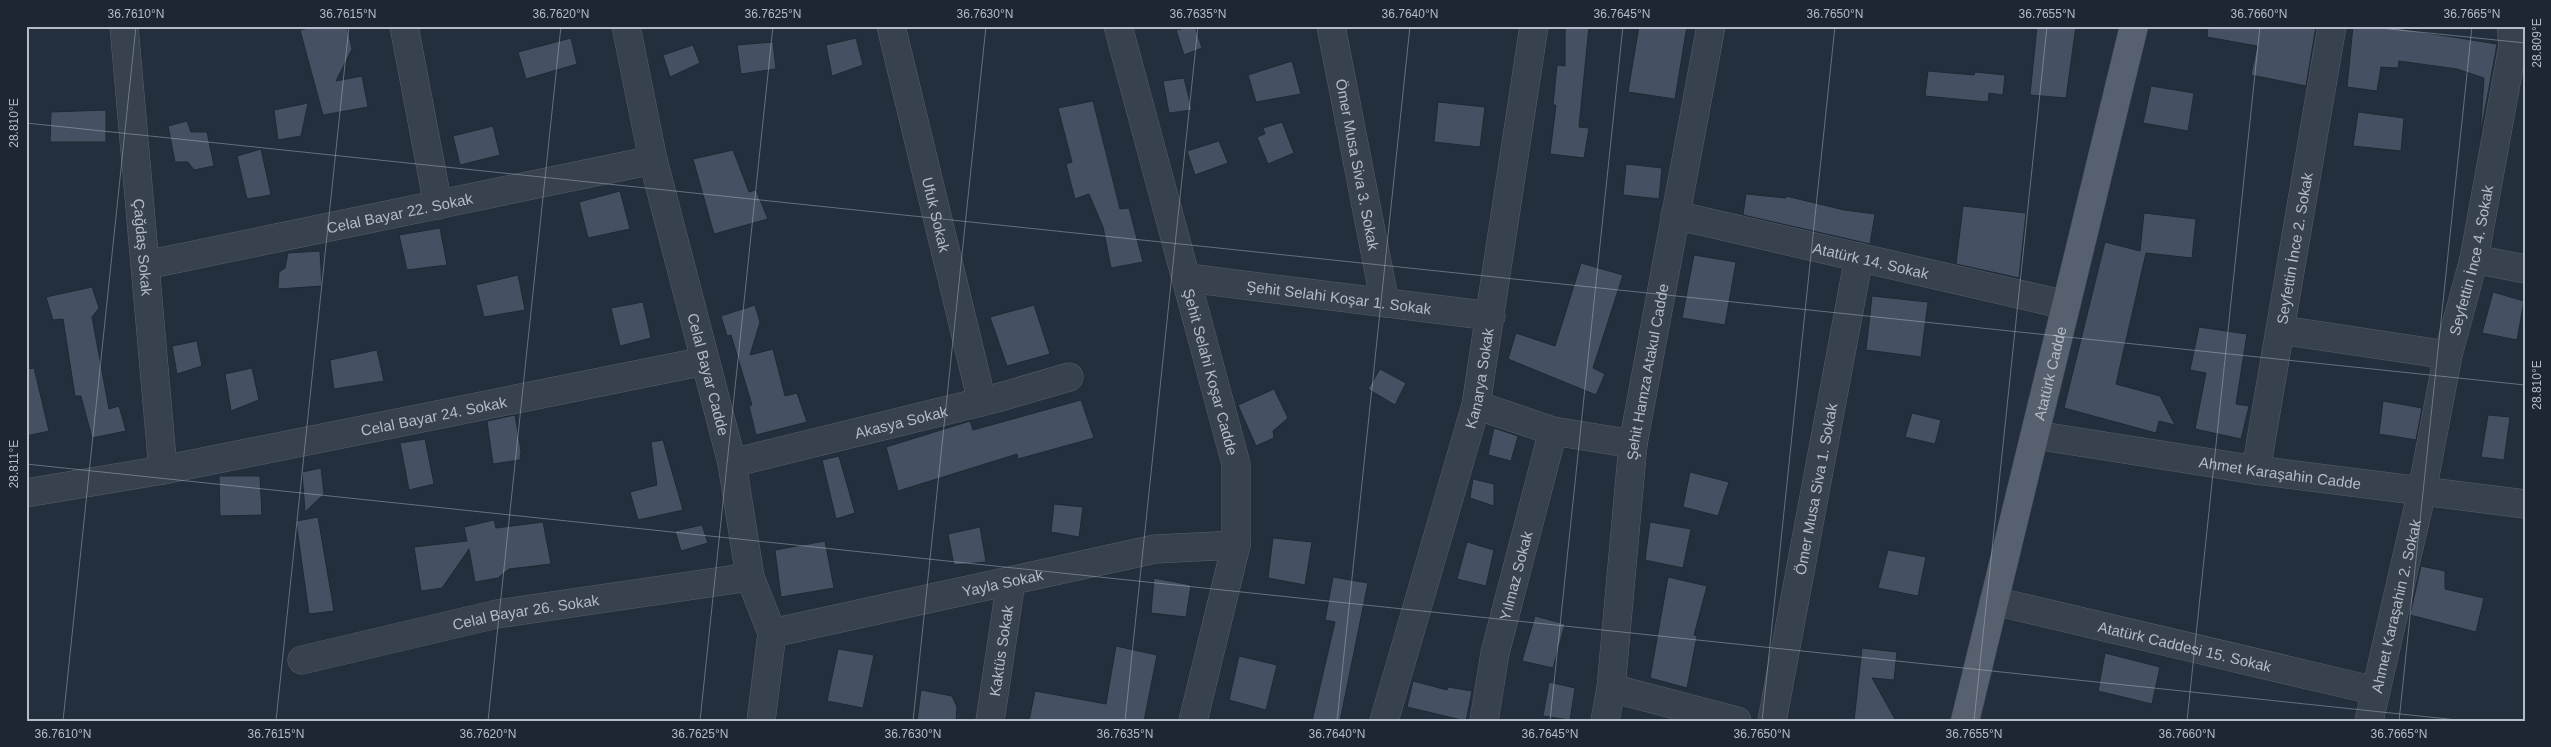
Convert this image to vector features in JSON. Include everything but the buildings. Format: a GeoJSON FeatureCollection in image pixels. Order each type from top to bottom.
{"type":"FeatureCollection","features":[{"type":"Feature","properties":{"kind":"main road","name":"Atatürk Cadde"},"geometry":{"type":"LineString","coordinates":[[1965,721],[2134,26]]}},
{"type":"Feature","properties":{"kind":"street","name":"Çağdaş Sokak"},"geometry":{"type":"LineString","coordinates":[[124,26],[163,470]]}},
{"type":"Feature","properties":{"kind":"street"},"geometry":{"type":"LineString","coordinates":[[404,26],[438,206]]}},
{"type":"Feature","properties":{"kind":"street","name":"Celal Bayar Cadde"},"geometry":{"type":"LineString","coordinates":[[626,26],[653,160],[732,463],[750,576],[772,633],[761,721]]}},
{"type":"Feature","properties":{"kind":"street","name":"Ufuk Sokak"},"geometry":{"type":"LineString","coordinates":[[891,26],[982,402]]}},
{"type":"Feature","properties":{"kind":"street","name":"Şehit Selahi Koşar Cadde"},"geometry":{"type":"LineString","coordinates":[[1118,26],[1188,278],[1236,464],[1236,545],[1192,721]]}},
{"type":"Feature","properties":{"kind":"street","name":"Ömer Musa Siva 3. Sokak"},"geometry":{"type":"LineString","coordinates":[[1332,26],[1386,303]]}},
{"type":"Feature","properties":{"kind":"street","name":"Kanarya Sokak"},"geometry":{"type":"LineString","coordinates":[[1384,721],[1476,405],[1534,26]]}},
{"type":"Feature","properties":{"kind":"street","name":"Şehit Hamza Atakul Cadde"},"geometry":{"type":"LineString","coordinates":[[1605,721],[1611,688],[1633,444],[1711,26]]}},
{"type":"Feature","properties":{"kind":"street","name":"Seyfettin İnce 2. Sokak"},"geometry":{"type":"LineString","coordinates":[[2256,470],[2332,26]]}},
{"type":"Feature","properties":{"kind":"street","name":"Seyfettin İnce 4. Sokak"},"geometry":{"type":"LineString","coordinates":[[2422,491],[2448,355],[2474,259],[2513,45],[2511,26]]}},
{"type":"Feature","properties":{"kind":"street","name":"Celal Bayar 22. Sokak"},"geometry":{"type":"LineString","coordinates":[[146,265],[653,160]]}},
{"type":"Feature","properties":{"kind":"street","name":"Atatürk 14. Sokak"},"geometry":{"type":"LineString","coordinates":[[1675,215],[2066,305]]}},
{"type":"Feature","properties":{"kind":"street","name":"Ömer Musa Siva 1. Sokak"},"geometry":{"type":"LineString","coordinates":[[1772,721],[1860,258]]}},
{"type":"Feature","properties":{"kind":"street"},"geometry":{"type":"LineString","coordinates":[[2474,259],[2525,269]]}},
{"type":"Feature","properties":{"kind":"street","name":"Şehit Selahi Koşar 1. Sokak"},"geometry":{"type":"LineString","coordinates":[[1188,278],[1491,316]]}},
{"type":"Feature","properties":{"kind":"street"},"geometry":{"type":"LineString","coordinates":[[2281,330],[2448,355]]}},
{"type":"Feature","properties":{"kind":"street","name":"Celal Bayar 24. Sokak"},"geometry":{"type":"LineString","coordinates":[[26,493],[163,470],[704,361]]}},
{"type":"Feature","properties":{"kind":"street","name":"Akasya Sokak"},"geometry":{"type":"LineString","coordinates":[[732,463],[982,402],[1069,377]]}},
{"type":"Feature","properties":{"kind":"street"},"geometry":{"type":"LineString","coordinates":[[1476,405],[1553,431],[1633,444]]}},
{"type":"Feature","properties":{"kind":"street","name":"Yılmaz Sokak"},"geometry":{"type":"LineString","coordinates":[[1484,721],[1495,654],[1553,431]]}},
{"type":"Feature","properties":{"kind":"street","name":"Ahmet Karaşahin Cadde"},"geometry":{"type":"LineString","coordinates":[[2035,435],[2256,470],[2525,504]]}},
{"type":"Feature","properties":{"kind":"street","name":"Ahmet Karaşahin 2. Sokak"},"geometry":{"type":"LineString","coordinates":[[2369,721],[2422,491]]}},
{"type":"Feature","properties":{"kind":"street","name":"Yayla Sokak"},"geometry":{"type":"LineString","coordinates":[[772,633],[1155,549],[1236,545]]}},
{"type":"Feature","properties":{"kind":"street","name":"Celal Bayar 26. Sokak"},"geometry":{"type":"LineString","coordinates":[[302,660],[497,614],[750,576]]}},
{"type":"Feature","properties":{"kind":"street","name":"Kaktüs Sokak"},"geometry":{"type":"LineString","coordinates":[[990,721],[1011,581]]}},
{"type":"Feature","properties":{"kind":"street","name":"Atatürk Caddesi 15. Sokak"},"geometry":{"type":"LineString","coordinates":[[1994,601],[2376,691]]}},
{"type":"Feature","properties":{"kind":"street"},"geometry":{"type":"LineString","coordinates":[[1611,688],[1720,719]]}}]}
